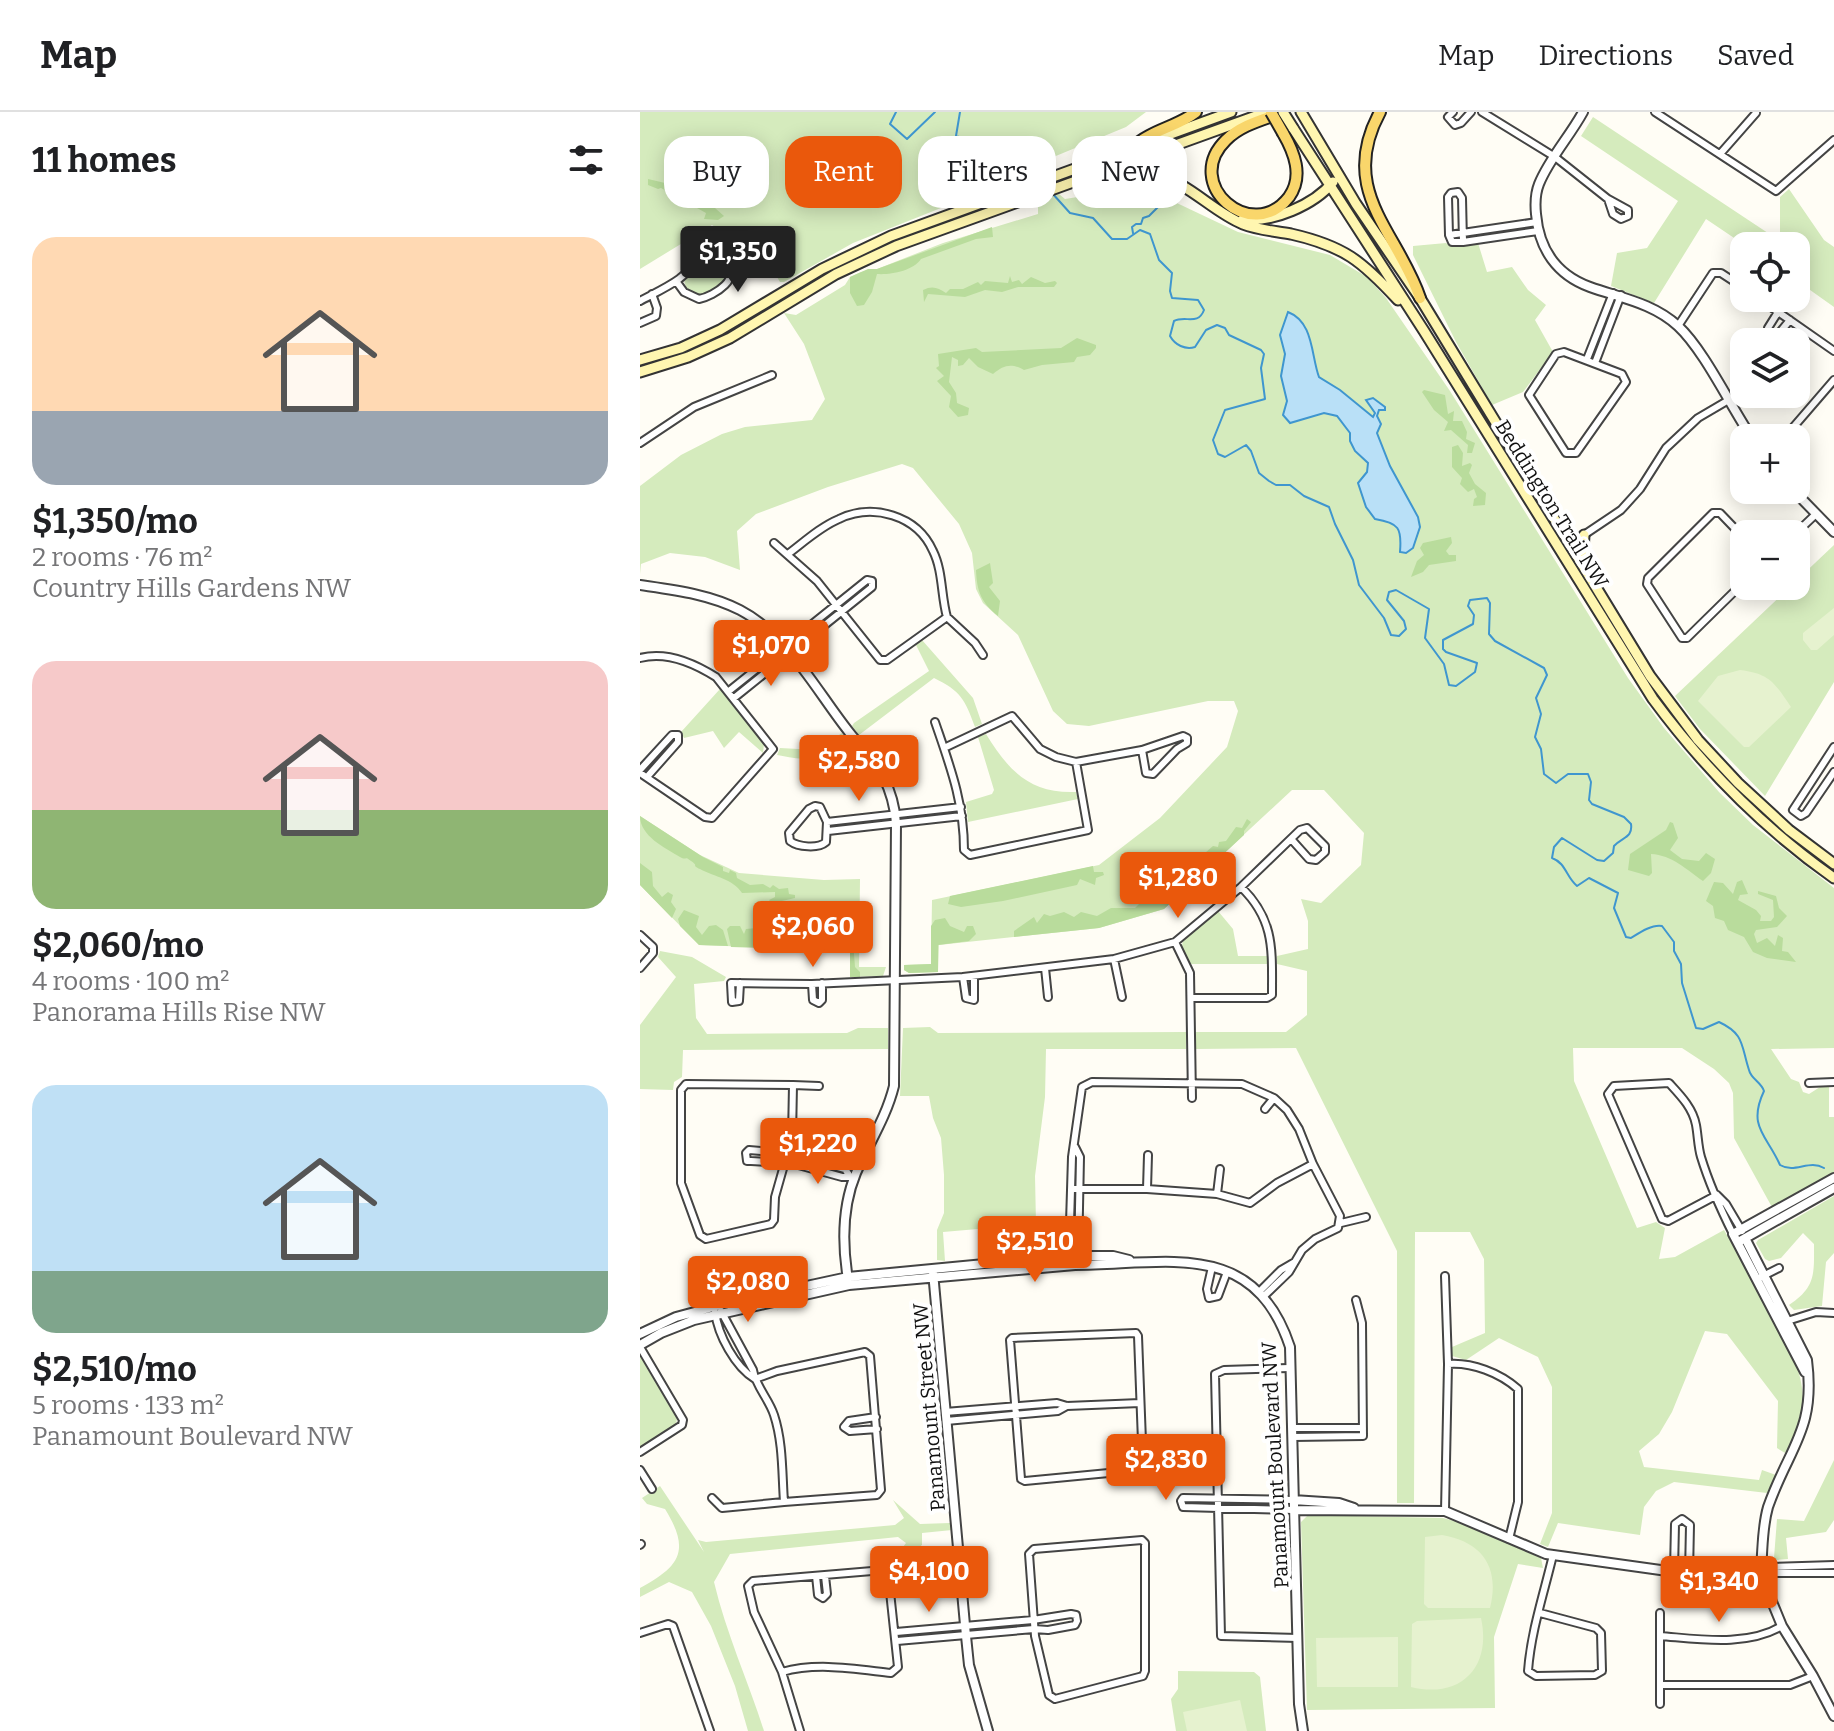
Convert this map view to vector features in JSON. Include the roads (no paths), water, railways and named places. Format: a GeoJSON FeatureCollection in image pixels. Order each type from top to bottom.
{"type":"FeatureCollection","features":[{"type":"Feature","properties":{"kind":"main road"},"geometry":{"type":"LineString","coordinates":[[1148,136],[1187,120],[1196,112]]}},
{"type":"Feature","properties":{"kind":"main road"},"geometry":{"type":"LineString","coordinates":[[1164,136],[1231,112]]}},
{"type":"Feature","properties":{"kind":"main road"},"geometry":{"type":"LineString","coordinates":[[640,372],[688,357],[730,338],[809,290],[872,257],[1016,201],[1269,112],[1288,130],[1297,171],[1295,186],[1287,199],[1269,212],[1242,213],[1229,206],[1213,185],[1214,157],[1227,138],[1236,132],[1283,112]]}},
{"type":"Feature","properties":{"kind":"main road","name":"Beddington Trail NW"},"geometry":{"type":"LineString","coordinates":[[1283,112],[1288,130],[1330,187],[1419,324],[1637,676],[1693,751],[1758,818],[1834,878]]}},
{"type":"Feature","properties":{"kind":"main road","name":"Beddington Trail NW"},"geometry":{"type":"LineString","coordinates":[[1301,112],[1420,298],[1650,676],[1698,740],[1752,798],[1834,864]]}},
{"type":"Feature","properties":{"kind":"main road"},"geometry":{"type":"LineString","coordinates":[[1380,112],[1366,154],[1368,188],[1390,241],[1420,298]]}},
{"type":"Feature","properties":{"kind":"main road"},"geometry":{"type":"LineString","coordinates":[[640,360],[681,348],[720,330],[854,253],[1072,169]]}},
{"type":"Feature","properties":{"kind":"main road"},"geometry":{"type":"LineString","coordinates":[[1231,217],[1256,221],[1276,218],[1330,187],[1336,171]]}},
{"type":"Feature","properties":{"kind":"main road"},"geometry":{"type":"LineString","coordinates":[[1067,183],[1150,173],[1183,186],[1247,225],[1306,238],[1342,250],[1364,264],[1419,324]]}},
{"type":"Feature","properties":{"kind":"main road"},"geometry":{"type":"LineString","coordinates":[[1584,535],[1583,556],[1594,584]]}},
{"type":"Feature","properties":{"kind":"street"},"geometry":{"type":"LineString","coordinates":[[1453,112],[1448,117],[1455,125],[1471,112]]}},
{"type":"Feature","properties":{"kind":"street"},"geometry":{"type":"LineString","coordinates":[[1482,112],[1555,157],[1608,199]]}},
{"type":"Feature","properties":{"kind":"street"},"geometry":{"type":"LineString","coordinates":[[1583,112],[1535,193],[1538,226],[1544,247],[1556,267],[1574,280],[1649,307],[1678,326],[1698,351],[1743,424]]}},
{"type":"Feature","properties":{"kind":"street"},"geometry":{"type":"LineString","coordinates":[[1655,112],[1776,191],[1834,140]]}},
{"type":"Feature","properties":{"kind":"street"},"geometry":{"type":"LineString","coordinates":[[1720,154],[1756,113]]}},
{"type":"Feature","properties":{"kind":"street"},"geometry":{"type":"LineString","coordinates":[[1463,242],[1462,198],[1458,192],[1451,193],[1448,197],[1452,242],[1463,242],[1538,226]]}},
{"type":"Feature","properties":{"kind":"street"},"geometry":{"type":"LineString","coordinates":[[1449,235],[1538,226]]}},
{"type":"Feature","properties":{"kind":"street"},"geometry":{"type":"LineString","coordinates":[[640,301],[709,258],[721,260],[731,273],[727,283],[718,291],[699,299],[684,292],[676,281]]}},
{"type":"Feature","properties":{"kind":"street"},"geometry":{"type":"LineString","coordinates":[[1678,326],[1713,273],[1721,273],[1730,279]]}},
{"type":"Feature","properties":{"kind":"street"},"geometry":{"type":"LineString","coordinates":[[640,323],[656,316],[657,308],[652,294]]}},
{"type":"Feature","properties":{"kind":"street"},"geometry":{"type":"LineString","coordinates":[[1587,359],[1617,294]]}},
{"type":"Feature","properties":{"kind":"street"},"geometry":{"type":"LineString","coordinates":[[1595,363],[1617,294]]}},
{"type":"Feature","properties":{"kind":"street"},"geometry":{"type":"LineString","coordinates":[[1790,320],[1780,334],[1770,336],[1768,328],[1778,312],[1790,320],[1834,351]]}},
{"type":"Feature","properties":{"kind":"street"},"geometry":{"type":"LineString","coordinates":[[1564,352],[1595,363],[1622,374],[1626,382],[1576,453],[1566,453],[1529,395],[1556,354],[1564,352]]}},
{"type":"Feature","properties":{"kind":"street"},"geometry":{"type":"LineString","coordinates":[[641,439],[694,407],[772,375]]}},
{"type":"Feature","properties":{"kind":"street"},"geometry":{"type":"LineString","coordinates":[[1796,424],[1834,380]]}},
{"type":"Feature","properties":{"kind":"street"},"geometry":{"type":"LineString","coordinates":[[1560,551],[1610,519],[1630,501],[1666,448],[1698,418],[1727,401]]}},
{"type":"Feature","properties":{"kind":"street"},"geometry":{"type":"LineString","coordinates":[[1806,504],[1834,532]]}},
{"type":"Feature","properties":{"kind":"street"},"geometry":{"type":"LineString","coordinates":[[788,554],[841,518],[864,512],[901,518],[914,527],[933,551],[947,617],[975,643],[983,655]]}},
{"type":"Feature","properties":{"kind":"street"},"geometry":{"type":"LineString","coordinates":[[1730,523],[1720,513],[1713,513],[1648,578],[1647,584],[1682,638],[1687,638],[1730,596]]}},
{"type":"Feature","properties":{"kind":"street"},"geometry":{"type":"LineString","coordinates":[[1810,520],[1816,514]]}},
{"type":"Feature","properties":{"kind":"street"},"geometry":{"type":"LineString","coordinates":[[774,543],[837,604],[880,660],[887,660],[947,617]]}},
{"type":"Feature","properties":{"kind":"street"},"geometry":{"type":"LineString","coordinates":[[729,691],[787,651],[843,611],[872,587],[872,581],[867,580],[837,604],[787,651],[734,698]]}},
{"type":"Feature","properties":{"kind":"street"},"geometry":{"type":"LineString","coordinates":[[640,585],[719,600],[743,611],[787,651],[882,775],[896,818],[894,1086],[888,1110],[852,1176],[844,1222],[848,1281]]}},
{"type":"Feature","properties":{"kind":"street"},"geometry":{"type":"LineString","coordinates":[[640,658],[662,657],[690,663],[716,677],[773,749],[712,818],[705,817],[642,774]]}},
{"type":"Feature","properties":{"kind":"street"},"geometry":{"type":"LineString","coordinates":[[944,748],[1012,716],[1040,749],[1076,762],[1142,750],[1183,736],[1187,738],[1187,743],[1153,774],[1146,773],[1142,750]]}},
{"type":"Feature","properties":{"kind":"street"},"geometry":{"type":"LineString","coordinates":[[935,722],[956,779],[964,850],[970,855],[1085,832],[1089,827],[1076,762]]}},
{"type":"Feature","properties":{"kind":"street"},"geometry":{"type":"LineString","coordinates":[[672,735],[679,736],[679,740],[642,774],[672,735]]}},
{"type":"Feature","properties":{"kind":"street"},"geometry":{"type":"LineString","coordinates":[[1834,747],[1793,810],[1801,816],[1806,813],[1834,772]]}},
{"type":"Feature","properties":{"kind":"street"},"geometry":{"type":"LineString","coordinates":[[815,806],[820,807],[828,831],[826,842],[819,846],[790,841],[789,833],[815,806]]}},
{"type":"Feature","properties":{"kind":"street"},"geometry":{"type":"LineString","coordinates":[[828,831],[961,807]]}},
{"type":"Feature","properties":{"kind":"street"},"geometry":{"type":"LineString","coordinates":[[827,822],[962,816]]}},
{"type":"Feature","properties":{"kind":"street"},"geometry":{"type":"LineString","coordinates":[[740,983],[812,984],[963,977],[1114,959],[1175,942],[1241,887],[1300,830],[1307,828],[1325,846],[1325,852],[1316,860],[1309,859],[1292,840]]}},
{"type":"Feature","properties":{"kind":"street"},"geometry":{"type":"LineString","coordinates":[[1191,998],[1267,998],[1272,995],[1271,937],[1255,901],[1241,887]]}},
{"type":"Feature","properties":{"kind":"street"},"geometry":{"type":"LineString","coordinates":[[640,935],[653,947],[653,953],[640,968]]}},
{"type":"Feature","properties":{"kind":"street"},"geometry":{"type":"LineString","coordinates":[[1175,942],[1190,973],[1192,1098]]}},
{"type":"Feature","properties":{"kind":"street"},"geometry":{"type":"LineString","coordinates":[[1114,959],[1122,997]]}},
{"type":"Feature","properties":{"kind":"street"},"geometry":{"type":"LineString","coordinates":[[1045,968],[1048,997]]}},
{"type":"Feature","properties":{"kind":"street"},"geometry":{"type":"LineString","coordinates":[[963,977],[966,998],[974,1000],[974,976]]}},
{"type":"Feature","properties":{"kind":"street"},"geometry":{"type":"LineString","coordinates":[[812,984],[813,1000],[819,1003],[822,1000],[822,983]]}},
{"type":"Feature","properties":{"kind":"street"},"geometry":{"type":"LineString","coordinates":[[1809,1083],[1834,1082]]}},
{"type":"Feature","properties":{"kind":"street"},"geometry":{"type":"LineString","coordinates":[[1717,1195],[1668,1221],[1662,1219],[1608,1094],[1614,1086],[1669,1083],[1683,1098],[1696,1121],[1701,1156],[1717,1195],[1719,1207],[1740,1236],[1807,1360],[1810,1398],[1802,1432],[1763,1523],[1763,1572],[1782,1626],[1829,1696],[1834,1716]]}},
{"type":"Feature","properties":{"kind":"street"},"geometry":{"type":"LineString","coordinates":[[793,1085],[792,1137],[775,1197],[774,1220],[771,1224],[703,1238],[681,1183],[681,1090],[686,1084],[793,1085],[819,1086]]}},
{"type":"Feature","properties":{"kind":"street"},"geometry":{"type":"LineString","coordinates":[[1075,1259],[1075,1188],[1080,1157],[1075,1147],[1080,1095],[1086,1084],[1242,1084],[1274,1098],[1287,1110],[1299,1129],[1341,1223],[1338,1228],[1315,1239],[1302,1250],[1289,1272],[1262,1294]]}},
{"type":"Feature","properties":{"kind":"street"},"geometry":{"type":"LineString","coordinates":[[1265,1109],[1274,1098]]}},
{"type":"Feature","properties":{"kind":"street"},"geometry":{"type":"LineString","coordinates":[[749,1150],[787,1153],[845,1169],[852,1176],[842,1177],[783,1163],[747,1161],[746,1153],[749,1150]]}},
{"type":"Feature","properties":{"kind":"street"},"geometry":{"type":"LineString","coordinates":[[1147,1189],[1148,1155]]}},
{"type":"Feature","properties":{"kind":"street"},"geometry":{"type":"LineString","coordinates":[[1075,1188],[1217,1194],[1250,1203],[1277,1183],[1313,1164]]}},
{"type":"Feature","properties":{"kind":"street"},"geometry":{"type":"LineString","coordinates":[[1217,1194],[1220,1169]]}},
{"type":"Feature","properties":{"kind":"street"},"geometry":{"type":"LineString","coordinates":[[1740,1236],[1834,1178]]}},
{"type":"Feature","properties":{"kind":"street"},"geometry":{"type":"LineString","coordinates":[[1740,1236],[1834,1188]]}},
{"type":"Feature","properties":{"kind":"street"},"geometry":{"type":"LineString","coordinates":[[1341,1223],[1366,1217]]}},
{"type":"Feature","properties":{"kind":"street","name":"Panamount Boulevard NW"},"geometry":{"type":"LineString","coordinates":[[640,1334],[676,1317],[718,1311],[848,1281],[1113,1256],[1133,1261],[1185,1262],[1227,1272],[1262,1294],[1282,1322],[1290,1347],[1299,1704],[1303,1731]]}},
{"type":"Feature","properties":{"kind":"street"},"geometry":{"type":"LineString","coordinates":[[1212,1267],[1207,1289],[1209,1298],[1218,1296],[1227,1272]]}},
{"type":"Feature","properties":{"kind":"street"},"geometry":{"type":"LineString","coordinates":[[1760,1278],[1779,1268]]}},
{"type":"Feature","properties":{"kind":"street","name":"Panamount Street NW"},"geometry":{"type":"LineString","coordinates":[[933,1273],[969,1665],[988,1731]]}},
{"type":"Feature","properties":{"kind":"street"},"geometry":{"type":"LineString","coordinates":[[1445,1276],[1448,1364],[1445,1511]]}},
{"type":"Feature","properties":{"kind":"street"},"geometry":{"type":"LineString","coordinates":[[1293,1432],[1363,1436],[1362,1323],[1356,1300]]}},
{"type":"Feature","properties":{"kind":"street"},"geometry":{"type":"LineString","coordinates":[[718,1311],[732,1354],[745,1373],[755,1379],[773,1411],[778,1432],[784,1502]]}},
{"type":"Feature","properties":{"kind":"street","name":"Panamount Boulevard NW"},"geometry":{"type":"LineString","coordinates":[[640,1346],[661,1333],[718,1311]]}},
{"type":"Feature","properties":{"kind":"street"},"geometry":{"type":"LineString","coordinates":[[1785,1322],[1816,1312],[1834,1313]]}},
{"type":"Feature","properties":{"kind":"street"},"geometry":{"type":"LineString","coordinates":[[1136,1333],[1140,1403],[1143,1468],[1025,1481],[1021,1479],[1010,1340],[1136,1333]]}},
{"type":"Feature","properties":{"kind":"street"},"geometry":{"type":"LineString","coordinates":[[640,1346],[683,1420],[682,1425],[640,1452]]}},
{"type":"Feature","properties":{"kind":"street"},"geometry":{"type":"LineString","coordinates":[[712,1498],[722,1508],[877,1495],[881,1490],[870,1356],[865,1352],[777,1371],[755,1379]]}},
{"type":"Feature","properties":{"kind":"street"},"geometry":{"type":"LineString","coordinates":[[1448,1364],[1466,1364],[1509,1381],[1518,1389],[1518,1502],[1509,1539]]}},
{"type":"Feature","properties":{"kind":"street"},"geometry":{"type":"LineString","coordinates":[[1290,1368],[1224,1370],[1215,1374],[1221,1636],[1298,1638]]}},
{"type":"Feature","properties":{"kind":"street"},"geometry":{"type":"LineString","coordinates":[[945,1416],[1057,1403],[1067,1406],[1140,1403]]}},
{"type":"Feature","properties":{"kind":"street"},"geometry":{"type":"LineString","coordinates":[[945,1416],[1015,1415],[1058,1411],[1067,1406]]}},
{"type":"Feature","properties":{"kind":"street"},"geometry":{"type":"LineString","coordinates":[[876,1417],[846,1422],[844,1427],[850,1431],[877,1429]]}},
{"type":"Feature","properties":{"kind":"street"},"geometry":{"type":"LineString","coordinates":[[640,1470],[652,1489]]}},
{"type":"Feature","properties":{"kind":"street"},"geometry":{"type":"LineString","coordinates":[[1293,1505],[1183,1507],[1181,1501],[1183,1498],[1218,1499],[1293,1505],[1337,1511],[1355,1508],[1445,1511],[1553,1555],[1689,1574],[1834,1573]]}},
{"type":"Feature","properties":{"kind":"street"},"geometry":{"type":"LineString","coordinates":[[1674,1571],[1675,1524],[1682,1519],[1690,1525],[1689,1574]]}},
{"type":"Feature","properties":{"kind":"street"},"geometry":{"type":"LineString","coordinates":[[1142,1540],[1145,1543],[1143,1676],[1055,1699],[1049,1695],[1033,1620],[1029,1554],[1034,1549],[1142,1540]]}},
{"type":"Feature","properties":{"kind":"street"},"geometry":{"type":"LineString","coordinates":[[1540,1613],[1596,1628],[1601,1633],[1602,1671],[1595,1675],[1536,1676],[1528,1671],[1531,1639],[1553,1555]]}},
{"type":"Feature","properties":{"kind":"street"},"geometry":{"type":"LineString","coordinates":[[1763,1572],[1773,1567],[1834,1565]]}},
{"type":"Feature","properties":{"kind":"street"},"geometry":{"type":"LineString","coordinates":[[782,1672],[823,1667],[891,1673],[898,1667],[888,1573],[884,1570],[753,1581],[748,1586],[754,1612],[782,1672],[800,1731]]}},
{"type":"Feature","properties":{"kind":"street"},"geometry":{"type":"LineString","coordinates":[[816,1576],[818,1595],[823,1598],[827,1594],[825,1576]]}},
{"type":"Feature","properties":{"kind":"street"},"geometry":{"type":"LineString","coordinates":[[1660,1613],[1660,1704]]}},
{"type":"Feature","properties":{"kind":"street"},"geometry":{"type":"LineString","coordinates":[[896,1632],[965,1631],[1034,1629],[1048,1630],[1075,1625],[1077,1621],[1076,1615],[1071,1614],[965,1631],[897,1641]]}},
{"type":"Feature","properties":{"kind":"street"},"geometry":{"type":"LineString","coordinates":[[640,1633],[668,1624],[673,1626],[710,1731]]}},
{"type":"Feature","properties":{"kind":"street"},"geometry":{"type":"LineString","coordinates":[[1660,1636],[1747,1638],[1772,1632],[1782,1626]]}},
{"type":"Feature","properties":{"kind":"street"},"geometry":{"type":"LineString","coordinates":[[1660,1685],[1790,1685],[1813,1676]]}},
{"type":"Feature","properties":{"kind":"water"},"geometry":{"type":"Polygon","coordinates":[[[1288,312],[1303,323],[1307,331],[1319,377],[1373,417],[1375,413],[1366,400],[1373,398],[1385,407],[1385,410],[1379,410],[1377,416],[1381,424],[1377,433],[1420,527],[1413,548],[1406,553],[1400,552],[1397,528],[1389,522],[1375,519],[1366,507],[1358,483],[1367,472],[1368,463],[1355,451],[1350,433],[1337,416],[1324,413],[1290,423],[1283,415],[1287,401],[1281,376],[1285,354],[1280,335],[1288,312]]]}},
{"type":"Feature","properties":{"kind":"waterway"},"geometry":{"type":"LineString","coordinates":[[896,112],[890,124],[907,139],[935,112]]}},
{"type":"Feature","properties":{"kind":"waterway"},"geometry":{"type":"LineString","coordinates":[[956,136],[960,112]]}},
{"type":"Feature","properties":{"kind":"waterway"},"geometry":{"type":"LineString","coordinates":[[1056,197],[1070,213],[1093,218],[1112,239],[1127,239],[1140,230],[1150,234],[1159,260],[1172,273],[1172,298],[1198,300],[1204,310],[1198,318],[1174,321],[1170,336],[1177,344],[1195,347],[1206,330],[1217,325],[1225,328],[1229,335],[1261,350],[1264,354],[1261,368],[1265,399],[1225,410],[1213,440],[1218,454],[1225,457],[1246,445],[1259,473],[1269,481],[1276,485],[1290,485],[1304,496],[1329,507],[1353,560],[1359,585],[1384,618],[1391,635],[1399,636],[1406,629],[1404,621],[1387,600],[1389,592],[1396,590],[1429,609],[1425,638],[1444,664],[1449,685],[1456,686],[1475,672],[1477,663],[1446,652],[1443,640],[1473,624],[1474,615],[1468,606],[1470,600],[1487,598],[1490,603],[1489,634],[1495,641],[1544,668],[1547,675],[1536,698],[1541,714],[1535,737],[1541,749],[1544,774],[1556,783],[1568,774],[1588,774],[1591,782],[1589,800],[1592,804],[1624,817],[1631,824],[1629,835],[1614,846],[1613,853],[1604,861],[1597,860],[1562,838],[1554,847],[1552,858],[1560,863],[1577,886],[1589,878],[1618,893],[1614,908],[1626,937],[1631,938],[1650,928],[1662,926],[1674,942],[1674,951],[1681,964],[1682,983],[1696,1028],[1703,1029],[1719,1022],[1734,1031],[1741,1042],[1750,1073],[1764,1091],[1759,1103],[1758,1122],[1780,1165],[1824,1168]]}},
{"type":"Feature","properties":{"kind":"waterway"},"geometry":{"type":"LineString","coordinates":[[1133,233],[1132,227],[1141,224],[1143,218],[1157,208]]}}]}
